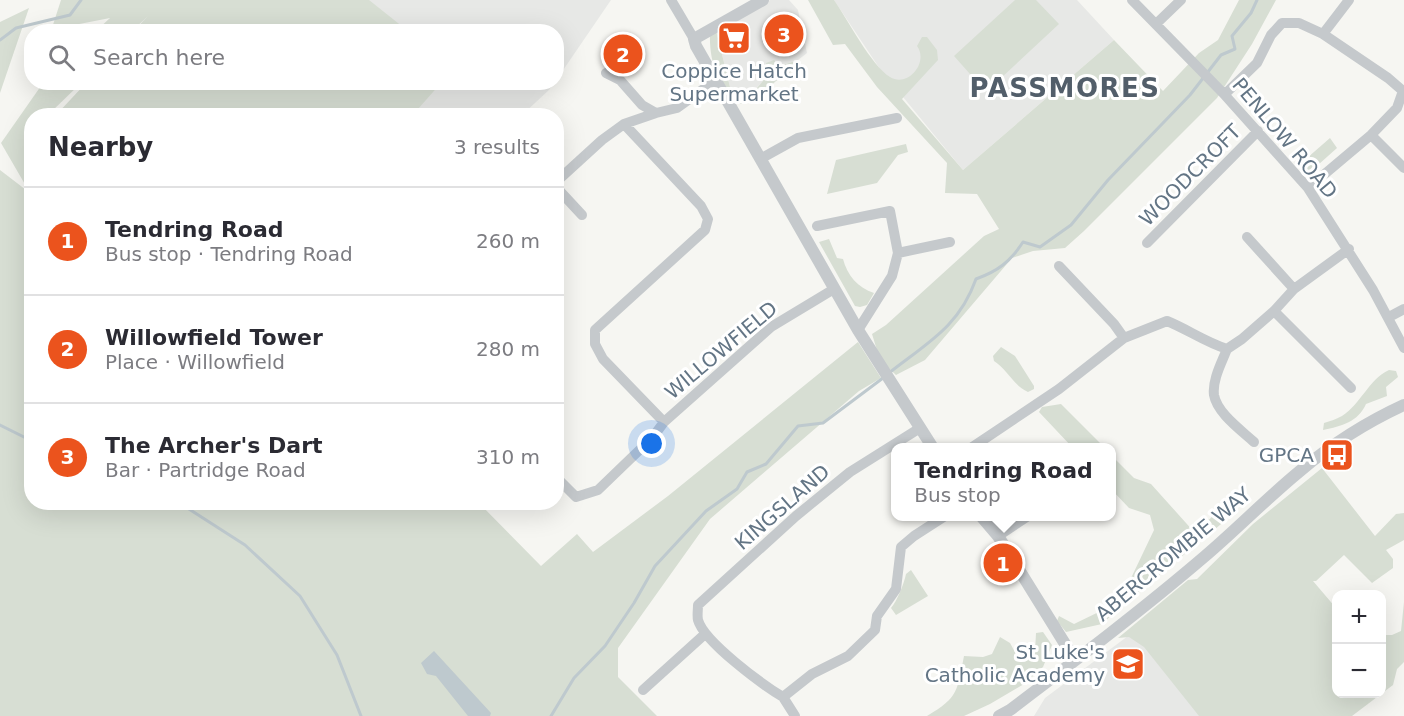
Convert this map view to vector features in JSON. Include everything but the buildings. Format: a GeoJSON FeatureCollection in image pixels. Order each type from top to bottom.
{"type":"FeatureCollection","features":[{"type":"Feature","properties":{"kind":"street"},"geometry":{"type":"LineString","coordinates":[[672,0],[834,290],[930,443]]}},
{"type":"Feature","properties":{"kind":"street"},"geometry":{"type":"LineString","coordinates":[[694,39],[763,0]]}},
{"type":"Feature","properties":{"kind":"street","name":"PENLOW ROAD"},"geometry":{"type":"LineString","coordinates":[[1132,0],[1225,94],[1308,188],[1349,249],[1389,317],[1404,348]]}},
{"type":"Feature","properties":{"kind":"street"},"geometry":{"type":"LineString","coordinates":[[1156,24],[1181,0]]}},
{"type":"Feature","properties":{"kind":"street"},"geometry":{"type":"LineString","coordinates":[[1323,34],[1349,0]]}},
{"type":"Feature","properties":{"kind":"street"},"geometry":{"type":"LineString","coordinates":[[1225,94],[1257,63],[1271,35],[1282,23],[1299,22],[1323,34],[1388,78],[1403,91],[1397,108],[1371,135],[1308,188]]}},
{"type":"Feature","properties":{"kind":"street"},"geometry":{"type":"LineString","coordinates":[[606,73],[620,80],[642,105],[656,113]]}},
{"type":"Feature","properties":{"kind":"street"},"geometry":{"type":"LineString","coordinates":[[564,175],[602,140],[624,124],[677,108],[716,80]]}},
{"type":"Feature","properties":{"kind":"street"},"geometry":{"type":"LineString","coordinates":[[760,159],[798,138],[897,118]]}},
{"type":"Feature","properties":{"kind":"street","name":"WILLOWFIELD"},"geometry":{"type":"LineString","coordinates":[[624,124],[701,206],[708,219],[705,230],[595,330],[593,339],[603,359],[664,422]]}},
{"type":"Feature","properties":{"kind":"street","name":"WOODCROFT"},"geometry":{"type":"LineString","coordinates":[[1147,243],[1258,131]]}},
{"type":"Feature","properties":{"kind":"street"},"geometry":{"type":"LineString","coordinates":[[1371,135],[1404,168]]}},
{"type":"Feature","properties":{"kind":"street"},"geometry":{"type":"LineString","coordinates":[[564,196],[582,215]]}},
{"type":"Feature","properties":{"kind":"street"},"geometry":{"type":"LineString","coordinates":[[817,226],[890,211],[898,253],[892,276],[858,330]]}},
{"type":"Feature","properties":{"kind":"street"},"geometry":{"type":"LineString","coordinates":[[1247,237],[1294,290]]}},
{"type":"Feature","properties":{"kind":"street"},"geometry":{"type":"LineString","coordinates":[[898,253],[950,242]]}},
{"type":"Feature","properties":{"kind":"street"},"geometry":{"type":"LineString","coordinates":[[1254,442],[1221,410],[1214,396],[1215,381],[1227,349],[1274,311],[1294,290],[1349,249]]}},
{"type":"Feature","properties":{"kind":"street"},"geometry":{"type":"LineString","coordinates":[[1059,266],[1114,324],[1124,338]]}},
{"type":"Feature","properties":{"kind":"street","name":"WILLOWFIELD"},"geometry":{"type":"LineString","coordinates":[[564,485],[576,497],[597,490],[653,437],[664,422],[771,327],[834,290]]}},
{"type":"Feature","properties":{"kind":"street"},"geometry":{"type":"LineString","coordinates":[[1389,317],[1404,309]]}},
{"type":"Feature","properties":{"kind":"street"},"geometry":{"type":"LineString","coordinates":[[1274,311],[1351,388]]}},
{"type":"Feature","properties":{"kind":"street"},"geometry":{"type":"LineString","coordinates":[[977,443],[1059,389],[1124,338],[1167,321],[1189,330],[1210,344],[1227,349]]}},
{"type":"Feature","properties":{"kind":"street","name":"ABERCROMBIE WAY"},"geometry":{"type":"LineString","coordinates":[[1008,714],[1154,599],[1300,471],[1370,422],[1404,405]]}},
{"type":"Feature","properties":{"kind":"street","name":"KINGSLAND"},"geometry":{"type":"LineString","coordinates":[[897,443],[920,428]]}},
{"type":"Feature","properties":{"kind":"street","name":"KINGSLAND"},"geometry":{"type":"LineString","coordinates":[[705,634],[698,619],[699,605],[796,516],[841,479],[891,447]]}},
{"type":"Feature","properties":{"kind":"street"},"geometry":{"type":"LineString","coordinates":[[783,697],[812,674],[848,656],[875,630],[876,616],[896,589],[901,547],[937,521]]}},
{"type":"Feature","properties":{"kind":"street"},"geometry":{"type":"LineString","coordinates":[[985,521],[998,536],[1075,660]]}},
{"type":"Feature","properties":{"kind":"street"},"geometry":{"type":"LineString","coordinates":[[998,536],[1020,521]]}},
{"type":"Feature","properties":{"kind":"street"},"geometry":{"type":"LineString","coordinates":[[643,690],[705,634],[758,682],[783,697],[795,716]]}},
{"type":"Feature","properties":{"kind":"shaded area"},"geometry":{"type":"Polygon","coordinates":[[[61,0],[369,0],[399,24],[141,24],[148,16],[139,24],[104,24],[110,18],[79,24],[53,24],[61,0]]]}},
{"type":"Feature","properties":{"kind":"shaded area"},"geometry":{"type":"Polygon","coordinates":[[[162,0],[611,0],[564,69],[564,24],[140,24],[162,0]]]}},
{"type":"Feature","properties":{"kind":"shaded area"},"geometry":{"type":"Polygon","coordinates":[[[770,0],[789,0],[798,10],[807,53],[798,60],[780,66],[755,89],[730,87],[716,30],[770,0]]]}},
{"type":"Feature","properties":{"kind":"shaded area"},"geometry":{"type":"Polygon","coordinates":[[[808,0],[834,0],[875,63],[890,77],[904,79],[915,72],[920,59],[917,46],[922,37],[927,37],[937,50],[938,60],[902,99],[963,170],[1114,40],[1163,91],[1199,53],[1218,40],[1239,0],[1276,0],[1252,44],[1217,98],[1084,231],[1065,248],[1033,251],[1012,258],[925,360],[896,375],[880,360],[872,334],[886,325],[984,236],[999,229],[977,194],[945,193],[947,163],[877,87],[845,44],[833,45],[808,0]]]}},
{"type":"Feature","properties":{"kind":"shaded area"},"geometry":{"type":"Polygon","coordinates":[[[834,0],[1077,0],[1114,40],[963,170],[880,69],[834,0]]]}},
{"type":"Feature","properties":{"kind":"shaded area"},"geometry":{"type":"Polygon","coordinates":[[[1015,0],[1036,0],[1059,24],[986,92],[954,56],[1015,0]]]}},
{"type":"Feature","properties":{"kind":"shaded area"},"geometry":{"type":"Polygon","coordinates":[[[29,8],[0,93],[0,22],[29,8]]]}},
{"type":"Feature","properties":{"kind":"shaded area"},"geometry":{"type":"Polygon","coordinates":[[[716,30],[730,87],[756,89],[763,81],[766,63],[774,60],[780,66],[798,60],[801,66],[776,81],[760,96],[740,104],[726,90],[713,64],[710,34],[716,30]]]}},
{"type":"Feature","properties":{"kind":"shaded area"},"geometry":{"type":"Polygon","coordinates":[[[38,90],[74,90],[55,108],[26,108],[38,90]]]}},
{"type":"Feature","properties":{"kind":"shaded area"},"geometry":{"type":"Polygon","coordinates":[[[79,90],[435,90],[419,108],[63,108],[79,90]]]}},
{"type":"Feature","properties":{"kind":"shaded area"},"geometry":{"type":"Polygon","coordinates":[[[80,90],[549,90],[530,108],[63,108],[80,90]]]}},
{"type":"Feature","properties":{"kind":"shaded area"},"geometry":{"type":"Polygon","coordinates":[[[24,110],[24,183],[1,143],[24,110]]]}},
{"type":"Feature","properties":{"kind":"shaded area"},"geometry":{"type":"Polygon","coordinates":[[[1330,138],[1337,148],[1306,174],[1299,165],[1330,138]]]}},
{"type":"Feature","properties":{"kind":"shaded area"},"geometry":{"type":"Polygon","coordinates":[[[906,144],[908,152],[898,155],[877,183],[827,194],[836,160],[906,144]]]}},
{"type":"Feature","properties":{"kind":"shaded area"},"geometry":{"type":"Polygon","coordinates":[[[0,170],[24,188],[24,510],[486,510],[541,566],[577,534],[593,552],[668,496],[858,342],[881,378],[859,391],[710,519],[618,648],[618,677],[657,716],[0,716],[0,170]]]}},
{"type":"Feature","properties":{"kind":"shaded area"},"geometry":{"type":"Polygon","coordinates":[[[829,239],[837,258],[843,259],[854,280],[863,288],[874,293],[867,305],[855,306],[819,242],[829,239]]]}},
{"type":"Feature","properties":{"kind":"shaded area"},"geometry":{"type":"Polygon","coordinates":[[[1001,347],[1015,356],[1034,389],[1028,392],[1023,389],[994,361],[993,356],[1001,347]]]}},
{"type":"Feature","properties":{"kind":"shaded area"},"geometry":{"type":"Polygon","coordinates":[[[1389,370],[1396,371],[1398,377],[1386,387],[1387,396],[1366,404],[1359,415],[1349,422],[1323,430],[1324,423],[1349,411],[1376,380],[1389,370]]]}},
{"type":"Feature","properties":{"kind":"shaded area"},"geometry":{"type":"Polygon","coordinates":[[[1061,404],[1100,443],[1068,443],[1039,412],[1042,407],[1061,404]]]}},
{"type":"Feature","properties":{"kind":"shaded area"},"geometry":{"type":"Polygon","coordinates":[[[1116,460],[1134,478],[1151,484],[1195,533],[1215,514],[1229,511],[1226,520],[1102,624],[1066,632],[1057,621],[1059,616],[1074,624],[1109,607],[1122,597],[1154,530],[1150,515],[1129,508],[1116,494],[1116,460]]]}},
{"type":"Feature","properties":{"kind":"shaded area"},"geometry":{"type":"Polygon","coordinates":[[[1322,468],[1375,536],[1396,514],[1404,513],[1404,540],[1386,550],[1393,559],[1393,568],[1372,583],[1344,555],[1316,581],[1313,581],[1332,603],[1332,698],[1376,698],[1352,716],[1199,716],[1144,647],[1129,637],[1118,638],[1188,580],[1197,579],[1253,524],[1322,468]]]}},
{"type":"Feature","properties":{"kind":"shaded area"},"geometry":{"type":"Polygon","coordinates":[[[911,570],[928,596],[896,615],[891,608],[904,583],[906,574],[911,570]]]}},
{"type":"Feature","properties":{"kind":"shaded area"},"geometry":{"type":"Polygon","coordinates":[[[1404,602],[1404,662],[1397,669],[1393,685],[1386,690],[1386,635],[1401,631],[1404,602]]]}},
{"type":"Feature","properties":{"kind":"shaded area","name":"St Luke's Catholic Academy"},"geometry":{"type":"Polygon","coordinates":[[[1136,630],[1209,716],[1034,716],[1045,698],[1136,630]]]}},
{"type":"Feature","properties":{"kind":"shaded area"},"geometry":{"type":"Polygon","coordinates":[[[1043,632],[1052,645],[1043,667],[1024,684],[964,716],[927,716],[945,704],[955,692],[964,656],[983,657],[992,654],[1000,637],[1010,643],[1016,654],[1027,658],[1035,652],[1036,633],[1043,632]]]}},
{"type":"Feature","properties":{"kind":"shaded area"},"geometry":{"type":"Polygon","coordinates":[[[434,651],[491,713],[490,716],[468,716],[436,676],[427,674],[421,663],[434,651]]]}},
{"type":"Feature","properties":{"kind":"waterway"},"geometry":{"type":"LineString","coordinates":[[33,24],[70,15],[81,0]]}},
{"type":"Feature","properties":{"kind":"waterway"},"geometry":{"type":"LineString","coordinates":[[889,373],[929,343],[951,322],[961,310],[976,279],[1003,265],[1023,242],[1040,247],[1071,225],[1108,180],[1190,95],[1221,55],[1235,49],[1232,36],[1251,13],[1257,0]]}},
{"type":"Feature","properties":{"kind":"waterway"},"geometry":{"type":"LineString","coordinates":[[0,40],[16,28],[24,26]]}},
{"type":"Feature","properties":{"kind":"waterway"},"geometry":{"type":"LineString","coordinates":[[551,716],[574,678],[605,646],[634,603],[655,566],[706,511],[737,489],[747,472],[766,464],[798,426],[823,423],[883,378]]}},
{"type":"Feature","properties":{"kind":"waterway"},"geometry":{"type":"LineString","coordinates":[[0,425],[24,437]]}},
{"type":"Feature","properties":{"kind":"waterway"},"geometry":{"type":"LineString","coordinates":[[190,510],[245,545],[300,596],[337,655],[361,716]]}},
{"type":"Feature","properties":{"kind":"place","name":"The Archer's Dart"},"geometry":{"type":"Point","coordinates":[784,34]}},
{"type":"Feature","properties":{"kind":"place","name":"Coppice Hatch Supermarket"},"geometry":{"type":"Point","coordinates":[734,38]}},
{"type":"Feature","properties":{"kind":"place","name":"Willowfield Tower"},"geometry":{"type":"Point","coordinates":[623,54]}},
{"type":"Feature","properties":{"kind":"place","name":"GPCA"},"geometry":{"type":"Point","coordinates":[1337,455]}},
{"type":"Feature","properties":{"kind":"place","name":"Tendring Road"},"geometry":{"type":"Point","coordinates":[1003,563]}},
{"type":"Feature","properties":{"kind":"place","name":"St Luke's Catholic Academy"},"geometry":{"type":"Point","coordinates":[1128,664]}},
{"type":"Feature","properties":{"kind":"district","name":"PASSMORES"},"geometry":{"type":"Point","coordinates":[1065,88]}}]}
